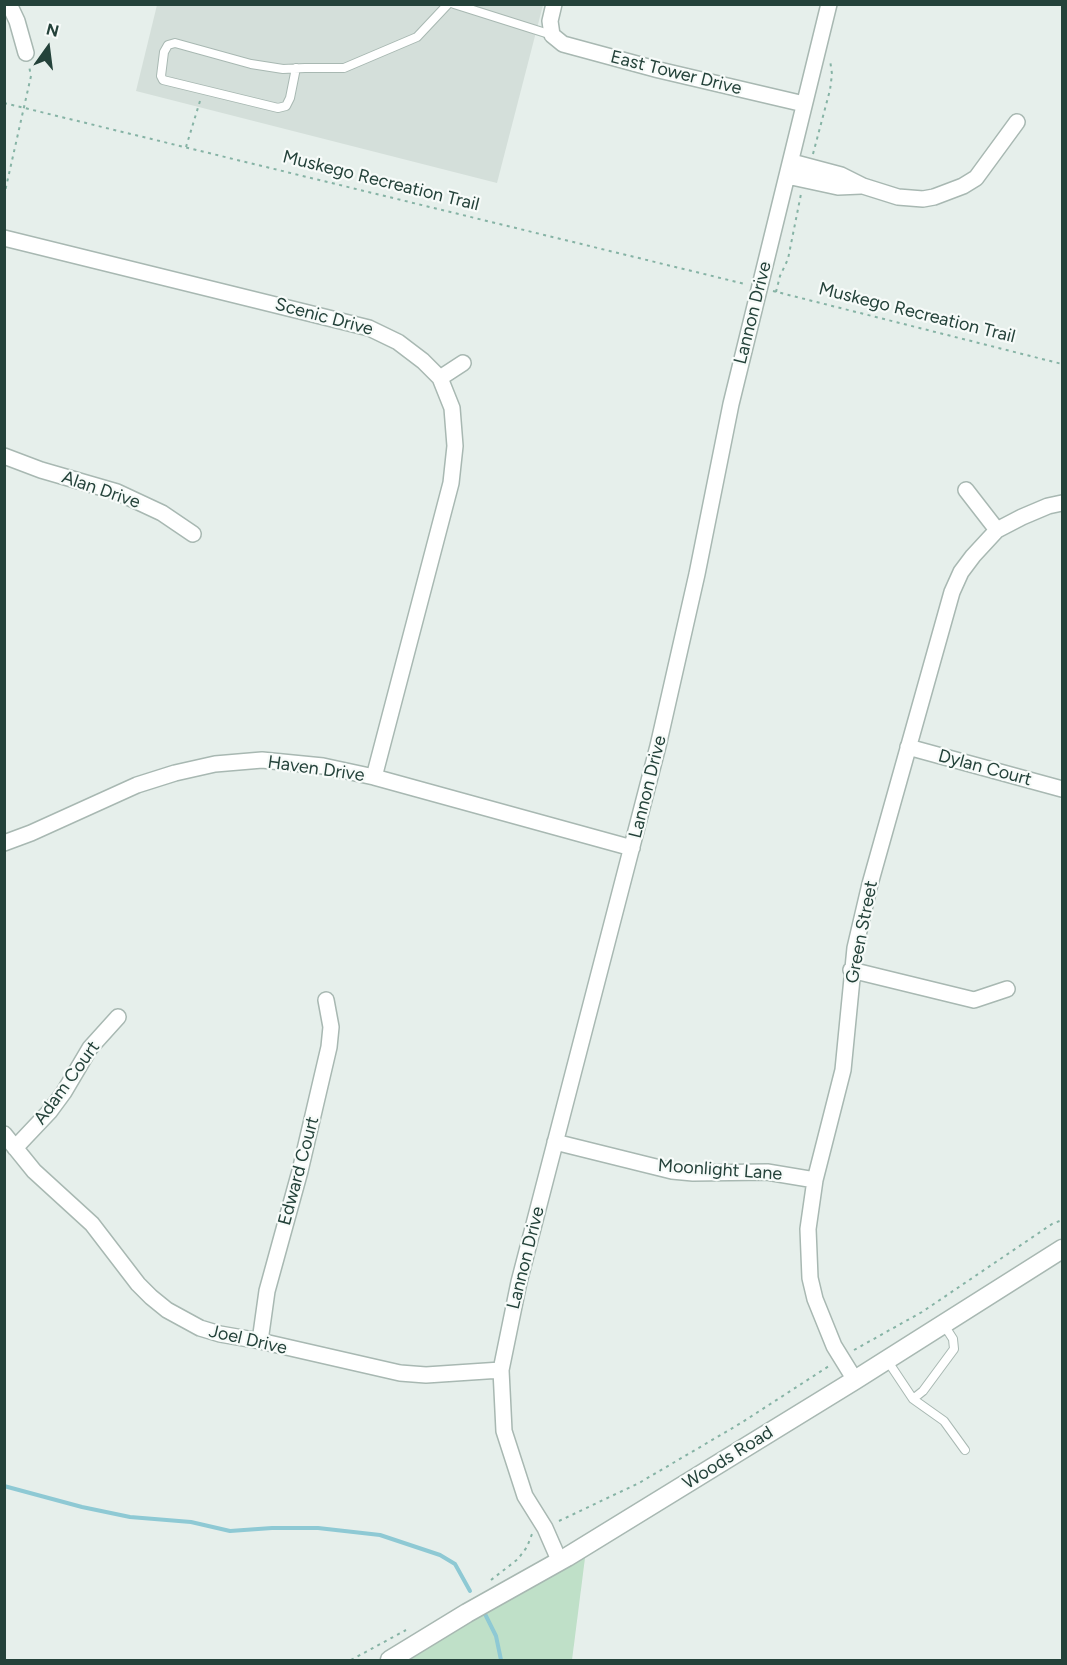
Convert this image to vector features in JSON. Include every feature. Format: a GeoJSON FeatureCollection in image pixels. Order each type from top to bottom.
{"type":"FeatureCollection","features":[{"type":"Feature","properties":{"kind":"street"},"geometry":{"type":"LineString","coordinates":[[9,4],[17,21],[26,52]]}},
{"type":"Feature","properties":{"kind":"street"},"geometry":{"type":"LineString","coordinates":[[552,35],[550,21],[554,4]]}},
{"type":"Feature","properties":{"kind":"street","name":"Lannon Drive"},"geometry":{"type":"LineString","coordinates":[[559,1560],[545,1528],[525,1496],[504,1431],[501,1370],[519,1282],[658,746],[695,585],[731,404],[829,4]]}},
{"type":"Feature","properties":{"kind":"street","name":"East Tower Drive"},"geometry":{"type":"LineString","coordinates":[[552,35],[563,44],[573,48],[804,104]]}},
{"type":"Feature","properties":{"kind":"street"},"geometry":{"type":"LineString","coordinates":[[790,169],[841,175],[864,186],[898,197],[923,199],[951,192],[976,178],[1017,122]]}},
{"type":"Feature","properties":{"kind":"street","name":"Scenic Drive"},"geometry":{"type":"LineString","coordinates":[[4,238],[369,328],[398,342],[440,378],[452,408],[455,446],[453,474],[374,777]]}},
{"type":"Feature","properties":{"kind":"street"},"geometry":{"type":"LineString","coordinates":[[440,378],[463,363]]}},
{"type":"Feature","properties":{"kind":"street","name":"Alan Drive"},"geometry":{"type":"LineString","coordinates":[[4,456],[32,467],[117,492],[162,513],[193,534]]}},
{"type":"Feature","properties":{"kind":"street"},"geometry":{"type":"LineString","coordinates":[[966,490],[997,530],[1030,514],[1062,503]]}},
{"type":"Feature","properties":{"kind":"street","name":"Green Street"},"geometry":{"type":"LineString","coordinates":[[855,1380],[834,1346],[823,1321],[810,1278],[808,1229],[815,1180],[843,1070],[852,970],[870,884],[944,615],[962,572],[997,530]]}},
{"type":"Feature","properties":{"kind":"street","name":"Dylan Court"},"geometry":{"type":"LineString","coordinates":[[908,747],[1062,789]]}},
{"type":"Feature","properties":{"kind":"street","name":"Haven Drive"},"geometry":{"type":"LineString","coordinates":[[4,843],[31,833],[137,784],[175,772],[215,764],[262,760],[323,766],[374,777],[632,848]]}},
{"type":"Feature","properties":{"kind":"street"},"geometry":{"type":"LineString","coordinates":[[852,970],[974,1000],[1007,989]]}},
{"type":"Feature","properties":{"kind":"street","name":"Edward Court"},"geometry":{"type":"LineString","coordinates":[[260,1341],[267,1291],[305,1149],[329,1047],[331,1027],[326,1000]]}},
{"type":"Feature","properties":{"kind":"street","name":"Adam Court"},"geometry":{"type":"LineString","coordinates":[[15,1148],[50,1111],[90,1048],[118,1017]]}},
{"type":"Feature","properties":{"kind":"street","name":"Joel Drive"},"geometry":{"type":"LineString","coordinates":[[4,1134],[34,1171],[92,1224],[138,1284],[167,1310],[200,1328],[400,1373],[438,1375],[501,1370]]}},
{"type":"Feature","properties":{"kind":"street","name":"Moonlight Lane"},"geometry":{"type":"LineString","coordinates":[[555,1142],[672,1171],[767,1172],[815,1180]]}},
{"type":"Feature","properties":{"kind":"street","name":"Woods Road"},"geometry":{"type":"LineString","coordinates":[[390,1660],[855,1380],[1062,1249]]}},
{"type":"Feature","properties":{"kind":"lane"},"geometry":{"type":"LineString","coordinates":[[296,68],[290,99],[286,106],[278,108],[163,80],[161,76],[164,52],[168,45],[175,43],[251,64],[284,69],[296,68],[344,68],[417,37],[448,4]]}},
{"type":"Feature","properties":{"kind":"lane"},"geometry":{"type":"LineString","coordinates":[[454,4],[552,35]]}},
{"type":"Feature","properties":{"kind":"lane"},"geometry":{"type":"LineString","coordinates":[[913,1399],[922,1391],[954,1349],[953,1339],[944,1324]]}},
{"type":"Feature","properties":{"kind":"lane"},"geometry":{"type":"LineString","coordinates":[[887,1360],[913,1399],[944,1421],[965,1450]]}},
{"type":"Feature","properties":{"kind":"path"},"geometry":{"type":"LineString","coordinates":[[812,158],[830,90],[832,74],[829,51]]}},
{"type":"Feature","properties":{"kind":"path"},"geometry":{"type":"LineString","coordinates":[[4,196],[31,76],[26,52]]}},
{"type":"Feature","properties":{"kind":"path"},"geometry":{"type":"LineString","coordinates":[[186,147],[203,90]]}},
{"type":"Feature","properties":{"kind":"path","name":"Muskego Recreation Trail"},"geometry":{"type":"LineString","coordinates":[[4,103],[750,286]]}},
{"type":"Feature","properties":{"kind":"path"},"geometry":{"type":"LineString","coordinates":[[776,292],[780,276],[789,259],[803,187]]}},
{"type":"Feature","properties":{"kind":"path","name":"Muskego Recreation Trail"},"geometry":{"type":"LineString","coordinates":[[765,289],[1062,364]]}},
{"type":"Feature","properties":{"kind":"path"},"geometry":{"type":"LineString","coordinates":[[849,1353],[922,1312],[1052,1224],[1062,1220]]}},
{"type":"Feature","properties":{"kind":"path"},"geometry":{"type":"LineString","coordinates":[[558,1522],[639,1483],[741,1423],[836,1361]]}},
{"type":"Feature","properties":{"kind":"path"},"geometry":{"type":"LineString","coordinates":[[490,1581],[518,1559],[533,1534]]}},
{"type":"Feature","properties":{"kind":"path"},"geometry":{"type":"LineString","coordinates":[[351,1660],[412,1627]]}},
{"type":"Feature","properties":{"kind":"shaded area"},"geometry":{"type":"Polygon","coordinates":[[[157,5],[543,5],[497,183],[136,91],[157,5]]]}},
{"type":"Feature","properties":{"kind":"green space"},"geometry":{"type":"Polygon","coordinates":[[[586,1550],[572,1660],[403,1660],[586,1550]]]}},
{"type":"Feature","properties":{"kind":"waterway"},"geometry":{"type":"LineString","coordinates":[[4,1486],[130,1517],[191,1522],[230,1531],[318,1528],[380,1535],[440,1555],[455,1564],[470,1591]]}},
{"type":"Feature","properties":{"kind":"waterway"},"geometry":{"type":"LineString","coordinates":[[484,1612],[496,1636],[501,1660]]}}]}
